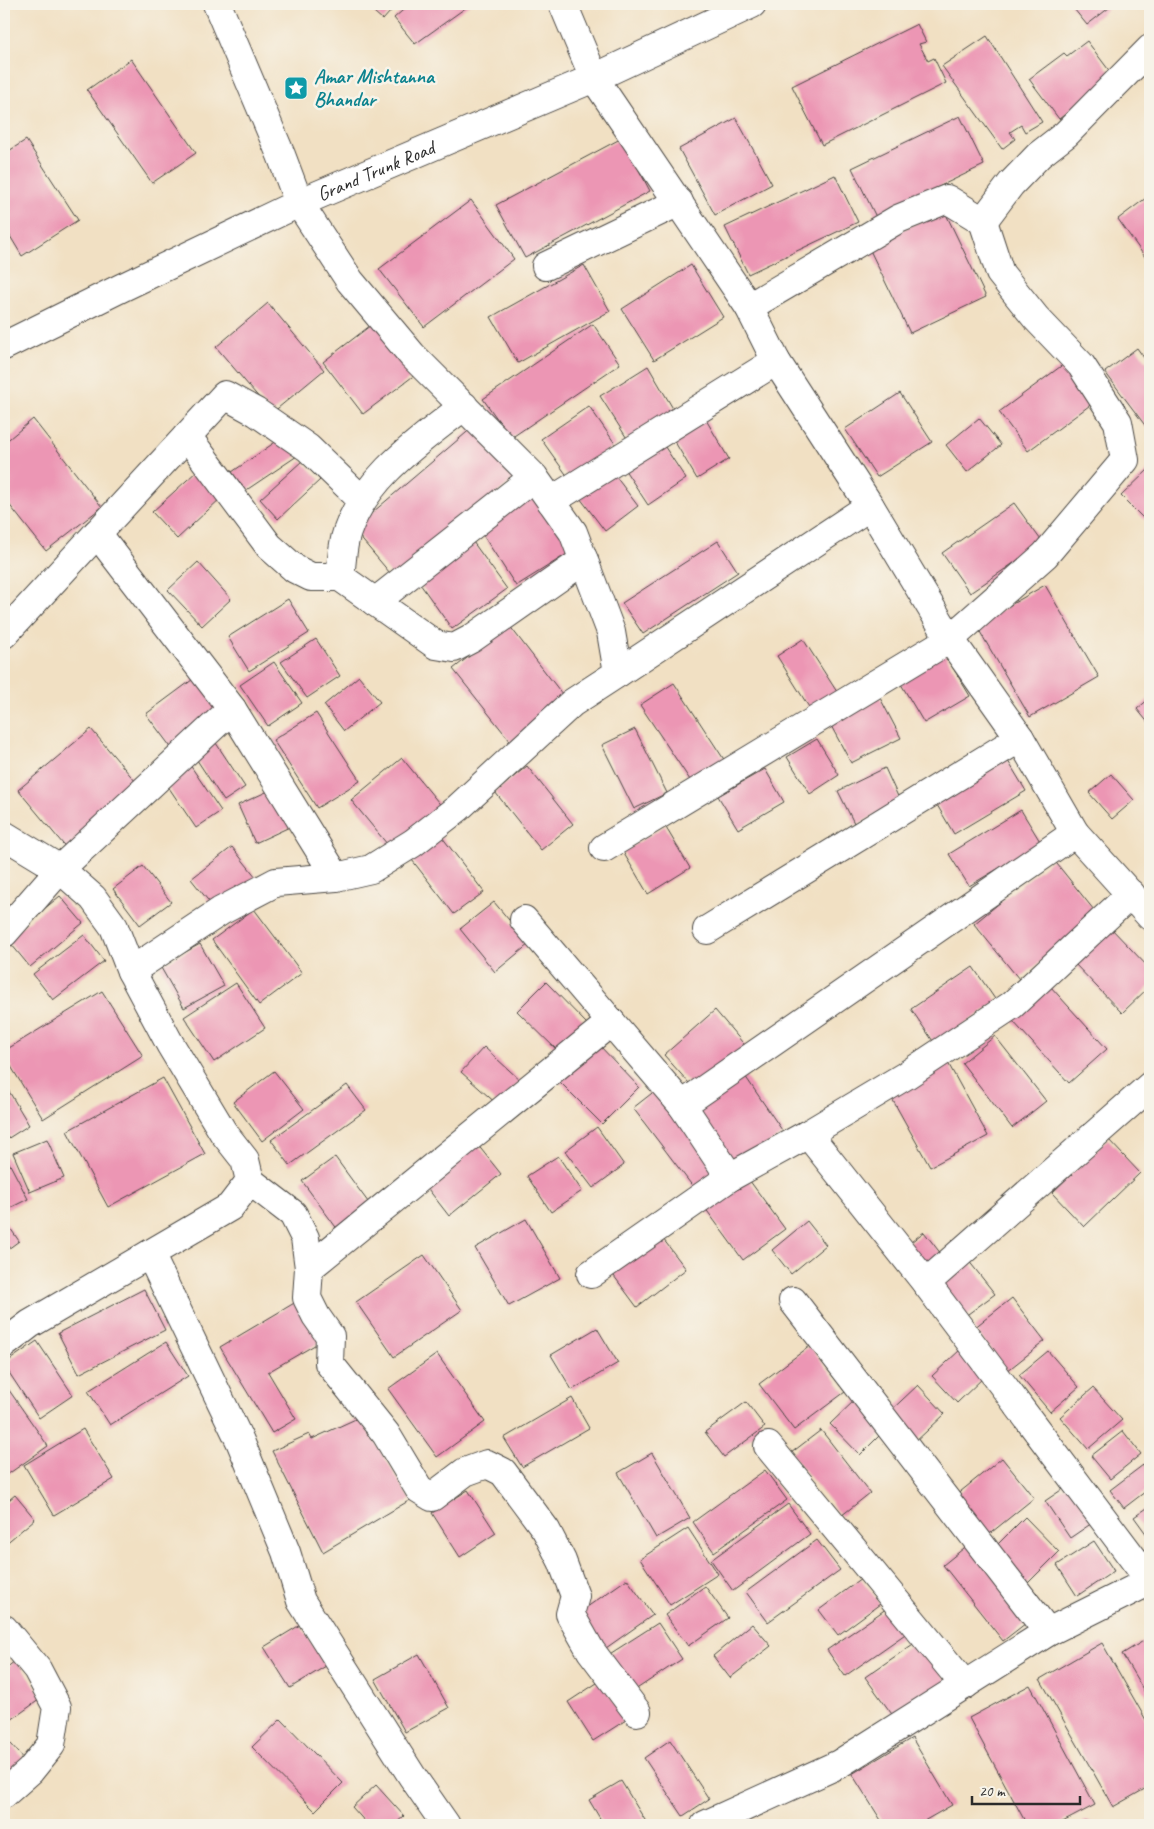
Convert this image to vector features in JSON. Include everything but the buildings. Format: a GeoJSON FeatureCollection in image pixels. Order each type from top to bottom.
{"type":"FeatureCollection","features":[{"type":"Feature","properties":{"kind":"street"},"geometry":{"type":"LineString","coordinates":[[217,4],[281,155],[299,203],[350,281],[412,355],[534,478],[573,532],[611,632],[618,673]]}},
{"type":"Feature","properties":{"kind":"street"},"geometry":{"type":"LineString","coordinates":[[563,4],[594,78],[749,308],[776,361],[870,506],[950,639],[1020,738],[1075,833],[1150,916]]}},
{"type":"Feature","properties":{"kind":"street","name":"Grand Trunk Road"},"geometry":{"type":"LineString","coordinates":[[4,346],[120,288],[299,203],[594,78],[752,4]]}},
{"type":"Feature","properties":{"kind":"street"},"geometry":{"type":"LineString","coordinates":[[983,222],[1011,184],[1040,155],[1066,134],[1150,49]]}},
{"type":"Feature","properties":{"kind":"street"},"geometry":{"type":"LineString","coordinates":[[604,848],[950,639],[1045,555],[1125,460],[1118,422],[1081,365],[1036,318],[1000,272],[983,222],[947,199],[898,219],[749,308]]}},
{"type":"Feature","properties":{"kind":"street"},"geometry":{"type":"LineString","coordinates":[[546,266],[679,202]]}},
{"type":"Feature","properties":{"kind":"street"},"geometry":{"type":"LineString","coordinates":[[551,501],[776,361]]}},
{"type":"Feature","properties":{"kind":"street"},"geometry":{"type":"LineString","coordinates":[[4,634],[224,395],[256,412],[308,448],[362,500]]}},
{"type":"Feature","properties":{"kind":"street"},"geometry":{"type":"LineString","coordinates":[[340,577],[347,532],[362,500],[395,461],[464,406]]}},
{"type":"Feature","properties":{"kind":"street"},"geometry":{"type":"LineString","coordinates":[[187,436],[238,507],[275,551],[294,569],[310,577],[340,577],[436,645],[454,648],[471,639],[584,560]]}},
{"type":"Feature","properties":{"kind":"street"},"geometry":{"type":"LineString","coordinates":[[375,602],[534,478]]}},
{"type":"Feature","properties":{"kind":"street"},"geometry":{"type":"LineString","coordinates":[[131,971],[221,910],[276,882],[336,877],[371,869],[413,843],[458,808],[572,703],[870,506]]}},
{"type":"Feature","properties":{"kind":"street"},"geometry":{"type":"LineString","coordinates":[[97,533],[232,709],[336,877]]}},
{"type":"Feature","properties":{"kind":"street"},"geometry":{"type":"LineString","coordinates":[[4,933],[60,869],[232,709]]}},
{"type":"Feature","properties":{"kind":"street"},"geometry":{"type":"LineString","coordinates":[[707,930],[1020,738]]}},
{"type":"Feature","properties":{"kind":"street"},"geometry":{"type":"LineString","coordinates":[[682,1105],[1075,833]]}},
{"type":"Feature","properties":{"kind":"street"},"geometry":{"type":"LineString","coordinates":[[4,835],[60,869],[92,898],[114,927],[131,971],[170,1044],[223,1132],[245,1160],[250,1181],[293,1214],[305,1238],[309,1268],[307,1298],[316,1316],[330,1336],[329,1363],[386,1434],[419,1489],[432,1497],[465,1472],[487,1464],[502,1472],[546,1530],[562,1561],[575,1596],[570,1614],[591,1650],[637,1712]]}},
{"type":"Feature","properties":{"kind":"street"},"geometry":{"type":"LineString","coordinates":[[591,1274],[730,1177],[808,1134],[904,1076],[1012,1005],[1131,894]]}},
{"type":"Feature","properties":{"kind":"street"},"geometry":{"type":"LineString","coordinates":[[524,920],[682,1105],[730,1177]]}},
{"type":"Feature","properties":{"kind":"street"},"geometry":{"type":"LineString","coordinates":[[309,1268],[611,1022]]}},
{"type":"Feature","properties":{"kind":"street"},"geometry":{"type":"LineString","coordinates":[[926,1283],[1150,1086]]}},
{"type":"Feature","properties":{"kind":"street"},"geometry":{"type":"LineString","coordinates":[[705,1825],[839,1764],[1048,1632],[1150,1581],[926,1283],[808,1134]]}},
{"type":"Feature","properties":{"kind":"street"},"geometry":{"type":"LineString","coordinates":[[4,1344],[30,1324],[230,1207],[250,1181]]}},
{"type":"Feature","properties":{"kind":"street"},"geometry":{"type":"LineString","coordinates":[[150,1254],[240,1441],[286,1552],[301,1601],[412,1776],[446,1825]]}},
{"type":"Feature","properties":{"kind":"street"},"geometry":{"type":"LineString","coordinates":[[793,1301],[1048,1632]]}},
{"type":"Feature","properties":{"kind":"street"},"geometry":{"type":"LineString","coordinates":[[768,1446],[965,1685]]}},
{"type":"Feature","properties":{"kind":"street"},"geometry":{"type":"LineString","coordinates":[[4,1629],[37,1669],[57,1707],[51,1745],[30,1771],[4,1794]]}},
{"type":"Feature","properties":{"kind":"place","name":"Amar Mishtanna Bhandar"},"geometry":{"type":"Point","coordinates":[296,88]}}]}
